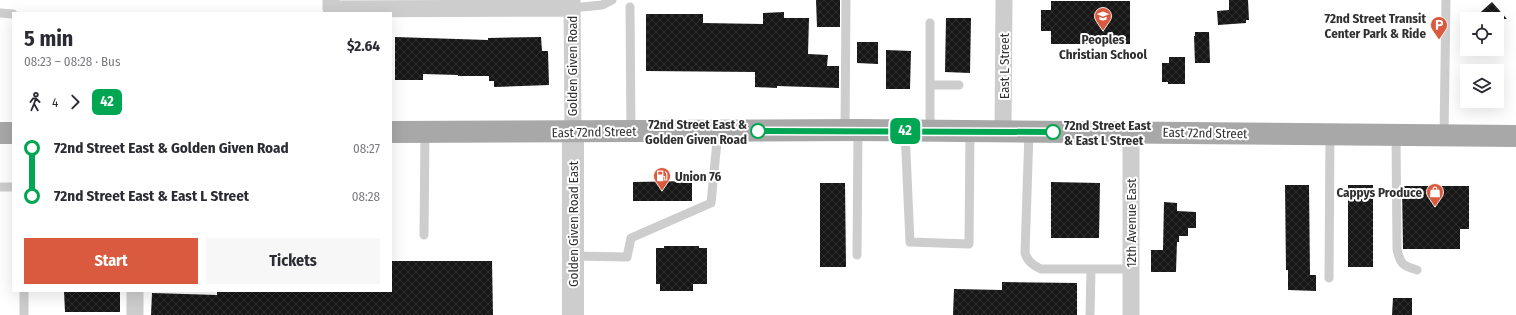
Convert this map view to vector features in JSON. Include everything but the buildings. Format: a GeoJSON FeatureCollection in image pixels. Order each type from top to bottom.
{"type":"FeatureCollection","features":[{"type":"Feature","properties":{"kind":"main road","name":"East 72nd Street"},"geometry":{"type":"LineString","coordinates":[[392,132],[851,130],[1516,136]]}},
{"type":"Feature","properties":{"kind":"main road"},"geometry":{"type":"LineString","coordinates":[[0,133],[12,132]]}},
{"type":"Feature","properties":{"kind":"street","name":"East L Street"},"geometry":{"type":"LineString","coordinates":[[1003,132],[1004,0]]}},
{"type":"Feature","properties":{"kind":"street"},"geometry":{"type":"LineString","coordinates":[[331,5],[572,4]]}},
{"type":"Feature","properties":{"kind":"street","name":"Golden Given Road"},"geometry":{"type":"LineString","coordinates":[[572,4],[573,132]]}},
{"type":"Feature","properties":{"kind":"street","name":"Golden Given Road East"},"geometry":{"type":"LineString","coordinates":[[573,132],[573,315]]}},
{"type":"Feature","properties":{"kind":"street","name":"12th Avenue East"},"geometry":{"type":"LineString","coordinates":[[1131,132],[1131,315]]}},
{"type":"Feature","properties":{"kind":"street"},"geometry":{"type":"LineString","coordinates":[[135,292],[135,315]]}},
{"type":"Feature","properties":{"kind":"lane"},"geometry":{"type":"LineString","coordinates":[[572,4],[602,5],[612,0]]}},
{"type":"Feature","properties":{"kind":"lane"},"geometry":{"type":"LineString","coordinates":[[846,0],[857,256]]}},
{"type":"Feature","properties":{"kind":"lane"},"geometry":{"type":"LineString","coordinates":[[1444,135],[1446,0]]}},
{"type":"Feature","properties":{"kind":"lane"},"geometry":{"type":"LineString","coordinates":[[630,7],[631,132]]}},
{"type":"Feature","properties":{"kind":"lane"},"geometry":{"type":"LineString","coordinates":[[0,13],[12,14]]}},
{"type":"Feature","properties":{"kind":"lane"},"geometry":{"type":"LineString","coordinates":[[930,23],[930,131]]}},
{"type":"Feature","properties":{"kind":"lane"},"geometry":{"type":"LineString","coordinates":[[930,85],[959,85]]}},
{"type":"Feature","properties":{"kind":"lane"},"geometry":{"type":"LineString","coordinates":[[573,256],[626,257],[631,238],[711,203],[718,131]]}},
{"type":"Feature","properties":{"kind":"lane"},"geometry":{"type":"LineString","coordinates":[[905,131],[910,242],[969,244],[970,132]]}},
{"type":"Feature","properties":{"kind":"lane"},"geometry":{"type":"LineString","coordinates":[[424,235],[425,132]]}},
{"type":"Feature","properties":{"kind":"lane"},"geometry":{"type":"LineString","coordinates":[[1029,132],[1025,253],[1027,260],[1034,266],[1041,269],[1131,269]]}},
{"type":"Feature","properties":{"kind":"lane"},"geometry":{"type":"LineString","coordinates":[[1329,278],[1330,134]]}},
{"type":"Feature","properties":{"kind":"lane"},"geometry":{"type":"LineString","coordinates":[[1396,135],[1397,249],[1399,260],[1405,266],[1417,270]]}},
{"type":"Feature","properties":{"kind":"lane"},"geometry":{"type":"LineString","coordinates":[[0,187],[12,186]]}},
{"type":"Feature","properties":{"kind":"lane"},"geometry":{"type":"LineString","coordinates":[[1090,315],[1091,269]]}},
{"type":"Feature","properties":{"kind":"lane"},"geometry":{"type":"LineString","coordinates":[[24,292],[24,315]]}},
{"type":"Feature","properties":{"kind":"bus line","name":"42"},"geometry":{"type":"LineString","coordinates":[[758,131],[858,130],[1053,132]]}},
{"type":"Feature","properties":{"kind":"place","name":"Peoples Christian School"},"geometry":{"type":"Point","coordinates":[1103,31]}},
{"type":"Feature","properties":{"kind":"place","name":"72nd Street Transit Center Park & Ride"},"geometry":{"type":"Point","coordinates":[1439,40]}},
{"type":"Feature","properties":{"kind":"place","name":"72nd Street East & Golden Given Road"},"geometry":{"type":"Point","coordinates":[758,131]}},
{"type":"Feature","properties":{"kind":"place","name":"72nd Street East & East L Street"},"geometry":{"type":"Point","coordinates":[1053,132]}},
{"type":"Feature","properties":{"kind":"place","name":"Union 76"},"geometry":{"type":"Point","coordinates":[662,191]}},
{"type":"Feature","properties":{"kind":"place","name":"Cappys Produce"},"geometry":{"type":"Point","coordinates":[1435,207]}}]}
